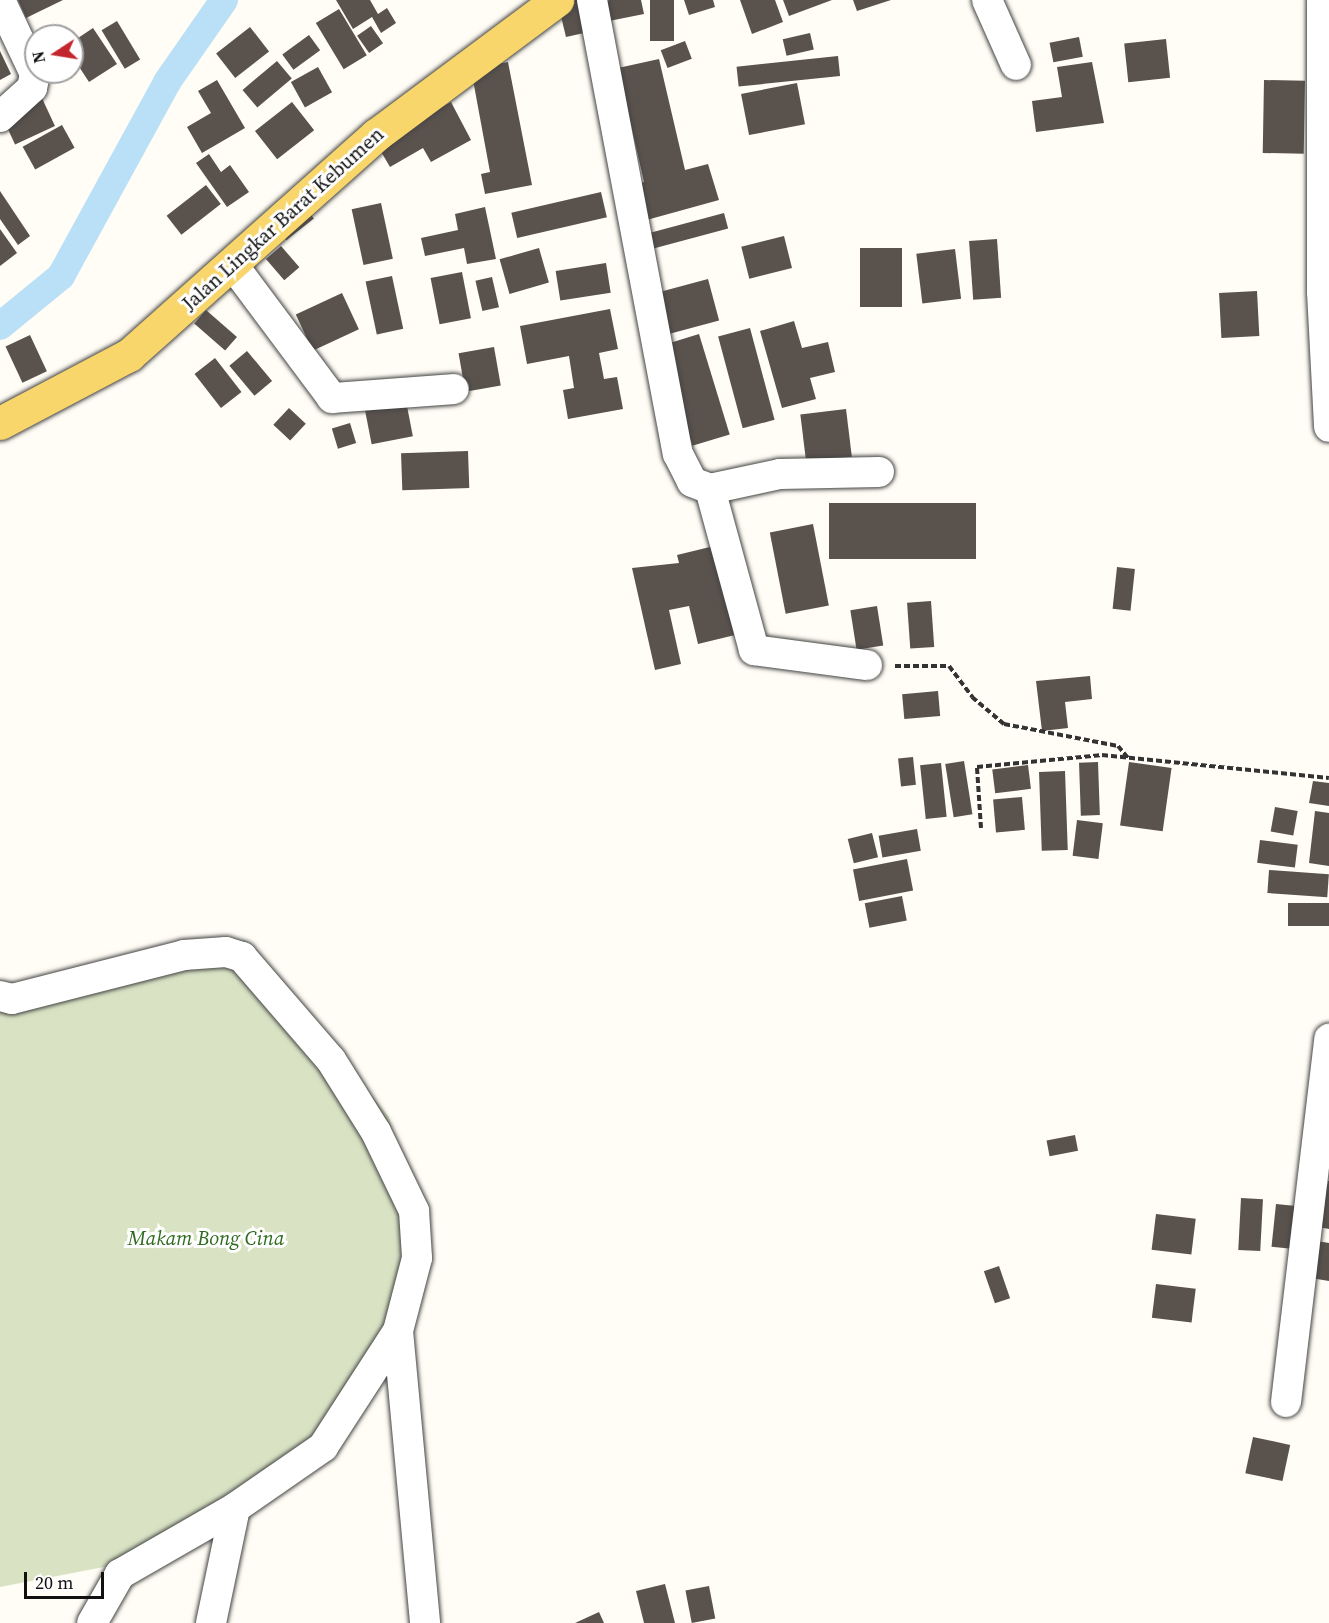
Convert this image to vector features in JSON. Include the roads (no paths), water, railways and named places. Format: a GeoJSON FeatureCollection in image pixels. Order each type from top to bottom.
{"type":"FeatureCollection","features":[{"type":"Feature","properties":{"kind":"main road","name":"Jalan Lingkar Barat Kebumen"},"geometry":{"type":"LineString","coordinates":[[0,423],[129,355],[233,265],[376,135],[557,0]]}},
{"type":"Feature","properties":{"kind":"street"},"geometry":{"type":"LineString","coordinates":[[0,0],[35,74],[32,88],[0,117]]}},
{"type":"Feature","properties":{"kind":"street"},"geometry":{"type":"LineString","coordinates":[[592,0],[678,454],[692,482],[710,489],[802,471],[879,472]]}},
{"type":"Feature","properties":{"kind":"street"},"geometry":{"type":"LineString","coordinates":[[987,0],[1016,65]]}},
{"type":"Feature","properties":{"kind":"street"},"geometry":{"type":"LineString","coordinates":[[1322,0],[1322,292],[1329,427]]}},
{"type":"Feature","properties":{"kind":"street"},"geometry":{"type":"LineString","coordinates":[[233,265],[332,398],[454,389]]}},
{"type":"Feature","properties":{"kind":"street"},"geometry":{"type":"LineString","coordinates":[[710,489],[754,650],[867,665]]}},
{"type":"Feature","properties":{"kind":"street"},"geometry":{"type":"LineString","coordinates":[[0,996],[12,999],[184,956],[226,952],[243,957],[331,1060],[376,1132],[414,1211],[417,1258],[398,1331],[323,1447],[235,1508],[120,1574],[92,1623]]}},
{"type":"Feature","properties":{"kind":"street"},"geometry":{"type":"LineString","coordinates":[[1286,1402],[1329,1039]]}},
{"type":"Feature","properties":{"kind":"street"},"geometry":{"type":"LineString","coordinates":[[398,1331],[424,1623]]}},
{"type":"Feature","properties":{"kind":"street"},"geometry":{"type":"LineString","coordinates":[[211,1623],[235,1508]]}},
{"type":"Feature","properties":{"kind":"waterway"},"geometry":{"type":"LineString","coordinates":[[0,326],[61,276],[167,82],[224,0]]}},
{"type":"Feature","properties":{"kind":"park label","name":"Makam Bong Cina"},"geometry":{"type":"Point","coordinates":[206,1238]}}]}
